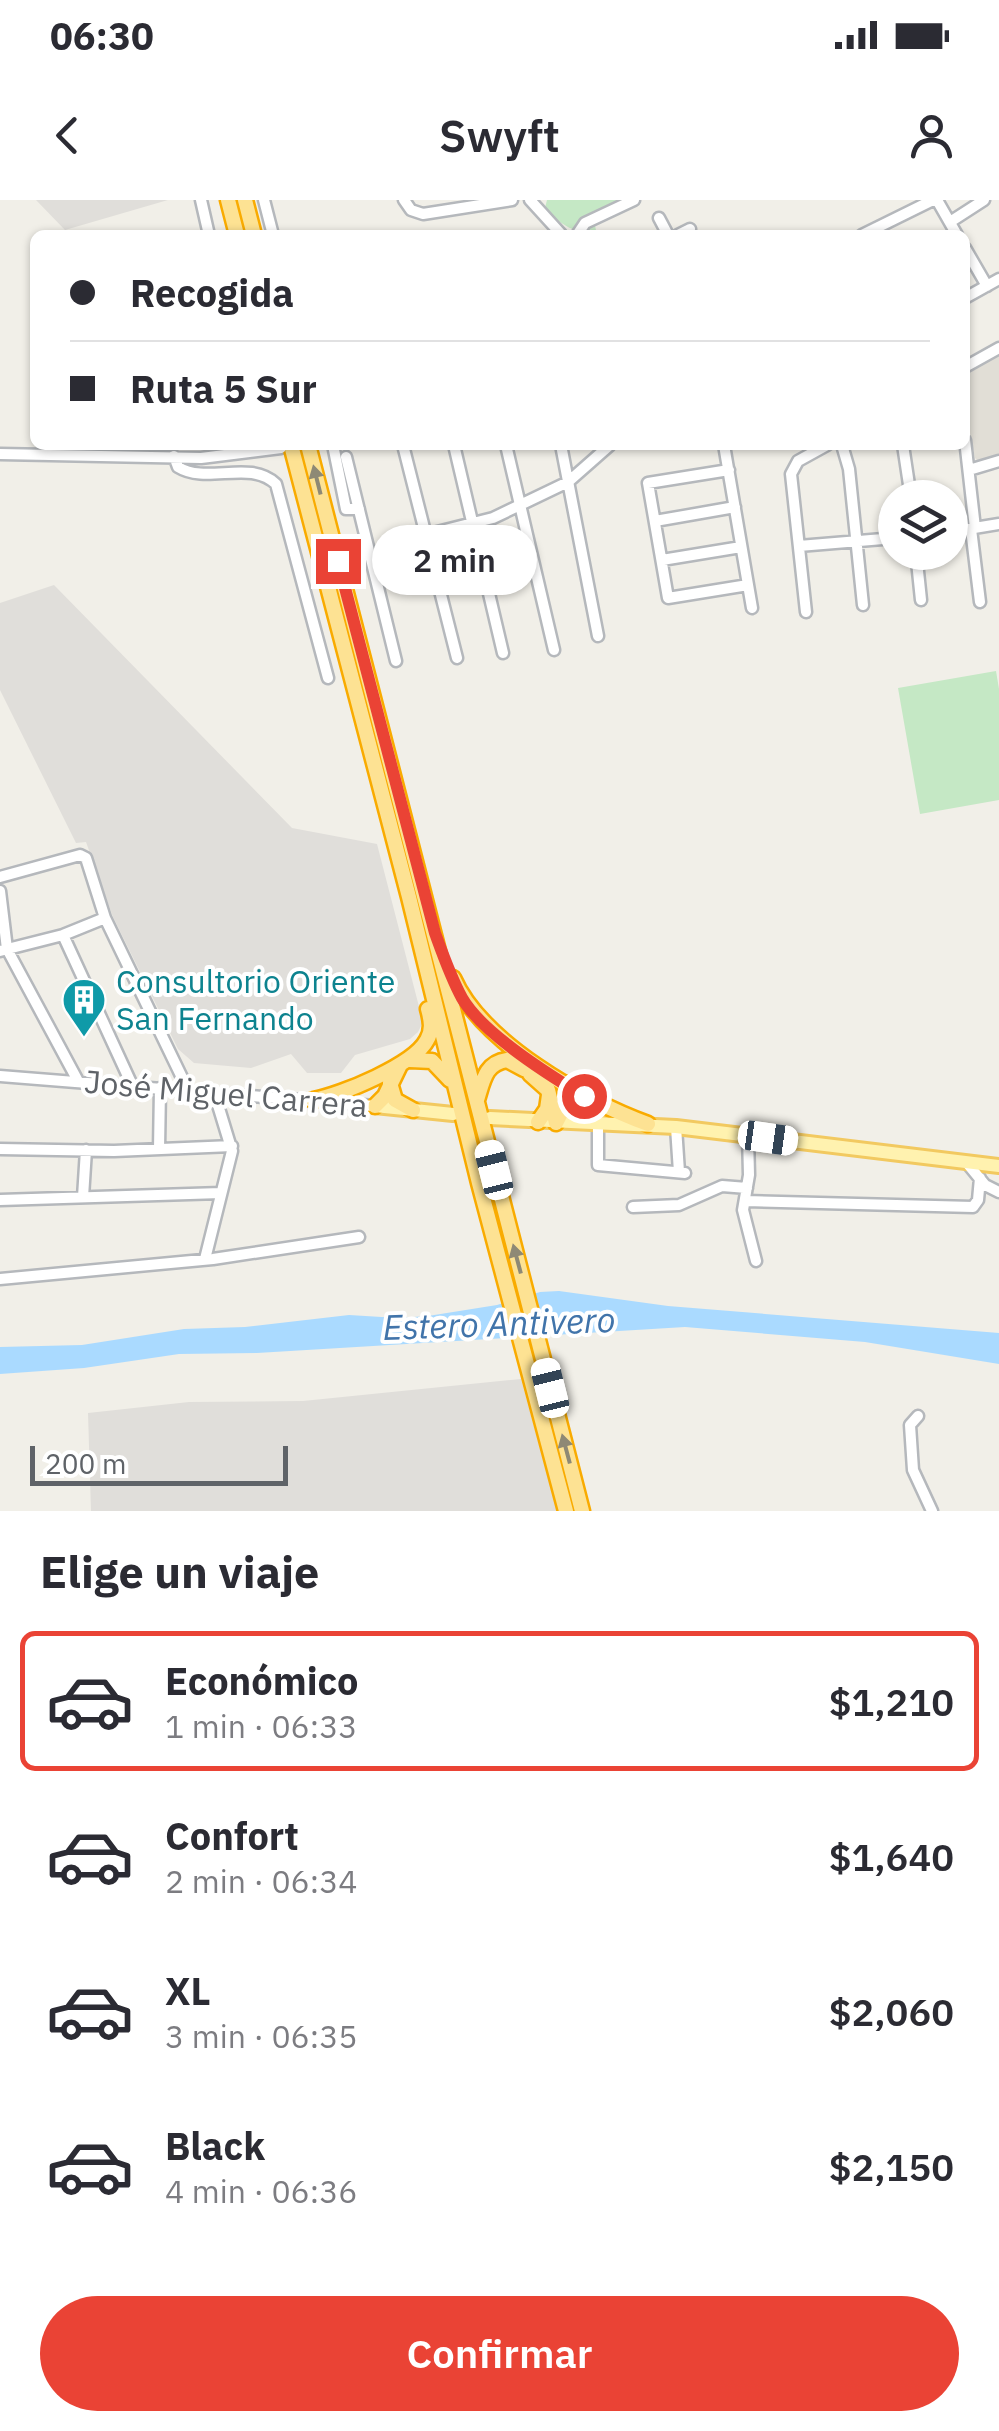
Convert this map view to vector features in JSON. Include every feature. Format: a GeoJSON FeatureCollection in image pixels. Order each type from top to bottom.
{"type":"FeatureCollection","features":[{"type":"Feature","properties":{"kind":"highway"},"geometry":{"type":"LineString","coordinates":[[228,200],[236,230]]}},
{"type":"Feature","properties":{"kind":"highway"},"geometry":{"type":"LineString","coordinates":[[245,200],[253,230]]}},
{"type":"Feature","properties":{"kind":"highway"},"geometry":{"type":"LineString","coordinates":[[287,450],[409,897],[478,1182],[566,1511]]}},
{"type":"Feature","properties":{"kind":"highway"},"geometry":{"type":"LineString","coordinates":[[314,450],[582,1511]]}},
{"type":"Feature","properties":{"kind":"highway"},"geometry":{"type":"LineString","coordinates":[[313,1100],[386,1077],[424,1045],[431,1029],[409,897]]}},
{"type":"Feature","properties":{"kind":"highway"},"geometry":{"type":"LineString","coordinates":[[435,933],[455,983],[477,1018],[564,1084],[600,1106],[648,1124]]}},
{"type":"Feature","properties":{"kind":"highway"},"geometry":{"type":"LineString","coordinates":[[476,1101],[485,1074],[493,1064],[507,1060],[550,1094],[556,1123]]}},
{"type":"Feature","properties":{"kind":"highway"},"geometry":{"type":"LineString","coordinates":[[405,1062],[437,1064],[456,1090]]}},
{"type":"Feature","properties":{"kind":"highway"},"geometry":{"type":"LineString","coordinates":[[375,1106],[384,1096],[386,1077]]}},
{"type":"Feature","properties":{"kind":"highway"},"geometry":{"type":"LineString","coordinates":[[386,1077],[395,1100],[413,1110]]}},
{"type":"Feature","properties":{"kind":"highway"},"geometry":{"type":"LineString","coordinates":[[556,1123],[567,1102],[564,1084]]}},
{"type":"Feature","properties":{"kind":"highway"},"geometry":{"type":"LineString","coordinates":[[538,1122],[547,1109],[550,1094]]}},
{"type":"Feature","properties":{"kind":"main road","name":"José Miguel Carrera"},"geometry":{"type":"LineString","coordinates":[[375,1106],[452,1114]]}},
{"type":"Feature","properties":{"kind":"main road"},"geometry":{"type":"LineString","coordinates":[[490,1118],[648,1124],[967,1163],[989,1170]]}},
{"type":"Feature","properties":{"kind":"street"},"geometry":{"type":"LineString","coordinates":[[201,200],[208,230]]}},
{"type":"Feature","properties":{"kind":"street"},"geometry":{"type":"LineString","coordinates":[[264,200],[272,230]]}},
{"type":"Feature","properties":{"kind":"street"},"geometry":{"type":"LineString","coordinates":[[407,205],[428,214],[512,200]]}},
{"type":"Feature","properties":{"kind":"street"},"geometry":{"type":"LineString","coordinates":[[530,200],[558,230]]}},
{"type":"Feature","properties":{"kind":"street"},"geometry":{"type":"LineString","coordinates":[[580,230],[584,223],[634,200]]}},
{"type":"Feature","properties":{"kind":"street"},"geometry":{"type":"LineString","coordinates":[[872,230],[935,200],[955,230]]}},
{"type":"Feature","properties":{"kind":"street"},"geometry":{"type":"LineString","coordinates":[[950,222],[984,200]]}},
{"type":"Feature","properties":{"kind":"street"},"geometry":{"type":"LineString","coordinates":[[660,218],[666,230]]}},
{"type":"Feature","properties":{"kind":"street"},"geometry":{"type":"LineString","coordinates":[[970,257],[987,286]]}},
{"type":"Feature","properties":{"kind":"street"},"geometry":{"type":"LineString","coordinates":[[970,295],[999,279]]}},
{"type":"Feature","properties":{"kind":"street"},"geometry":{"type":"LineString","coordinates":[[970,364],[999,348]]}},
{"type":"Feature","properties":{"kind":"street"},"geometry":{"type":"LineString","coordinates":[[0,454],[146,450],[210,457],[263,450]]}},
{"type":"Feature","properties":{"kind":"street"},"geometry":{"type":"LineString","coordinates":[[337,450],[346,510],[359,508]]}},
{"type":"Feature","properties":{"kind":"street"},"geometry":{"type":"LineString","coordinates":[[404,450],[457,658]]}},
{"type":"Feature","properties":{"kind":"street"},"geometry":{"type":"LineString","coordinates":[[455,450],[503,654]]}},
{"type":"Feature","properties":{"kind":"street"},"geometry":{"type":"LineString","coordinates":[[507,450],[554,650]]}},
{"type":"Feature","properties":{"kind":"street"},"geometry":{"type":"LineString","coordinates":[[562,450],[598,636]]}},
{"type":"Feature","properties":{"kind":"street"},"geometry":{"type":"LineString","coordinates":[[425,535],[473,524],[568,482],[604,450]]}},
{"type":"Feature","properties":{"kind":"street"},"geometry":{"type":"LineString","coordinates":[[725,450],[752,608]]}},
{"type":"Feature","properties":{"kind":"street"},"geometry":{"type":"LineString","coordinates":[[806,612],[791,474],[794,466],[818,450]]}},
{"type":"Feature","properties":{"kind":"street"},"geometry":{"type":"LineString","coordinates":[[843,450],[849,469],[863,605]]}},
{"type":"Feature","properties":{"kind":"street"},"geometry":{"type":"LineString","coordinates":[[905,450],[908,480]]}},
{"type":"Feature","properties":{"kind":"street"},"geometry":{"type":"LineString","coordinates":[[966,450],[980,602]]}},
{"type":"Feature","properties":{"kind":"street"},"geometry":{"type":"LineString","coordinates":[[174,456],[178,467],[192,474],[260,474],[276,484],[328,678]]}},
{"type":"Feature","properties":{"kind":"street"},"geometry":{"type":"LineString","coordinates":[[346,457],[396,661]]}},
{"type":"Feature","properties":{"kind":"street"},"geometry":{"type":"LineString","coordinates":[[969,470],[999,461]]}},
{"type":"Feature","properties":{"kind":"street"},"geometry":{"type":"LineString","coordinates":[[728,470],[648,483],[668,598],[748,585]]}},
{"type":"Feature","properties":{"kind":"street"},"geometry":{"type":"LineString","coordinates":[[655,521],[735,507]]}},
{"type":"Feature","properties":{"kind":"street"},"geometry":{"type":"LineString","coordinates":[[968,530],[999,524]]}},
{"type":"Feature","properties":{"kind":"street"},"geometry":{"type":"LineString","coordinates":[[799,546],[878,540]]}},
{"type":"Feature","properties":{"kind":"street"},"geometry":{"type":"LineString","coordinates":[[662,560],[742,547]]}},
{"type":"Feature","properties":{"kind":"street"},"geometry":{"type":"LineString","coordinates":[[918,570],[921,600]]}},
{"type":"Feature","properties":{"kind":"street"},"geometry":{"type":"LineString","coordinates":[[0,877],[80,854],[86,858],[105,918],[188,1090]]}},
{"type":"Feature","properties":{"kind":"street"},"geometry":{"type":"LineString","coordinates":[[0,892],[3,950],[78,1081]]}},
{"type":"Feature","properties":{"kind":"street"},"geometry":{"type":"LineString","coordinates":[[3,950],[63,935],[105,918]]}},
{"type":"Feature","properties":{"kind":"street"},"geometry":{"type":"LineString","coordinates":[[63,935],[132,1086]]}},
{"type":"Feature","properties":{"kind":"street","name":"José Miguel Carrera"},"geometry":{"type":"LineString","coordinates":[[0,1076],[375,1106]]}},
{"type":"Feature","properties":{"kind":"street"},"geometry":{"type":"LineString","coordinates":[[159,1149],[160,1088]]}},
{"type":"Feature","properties":{"kind":"street"},"geometry":{"type":"LineString","coordinates":[[205,1258],[232,1146],[214,1092]]}},
{"type":"Feature","properties":{"kind":"street"},"geometry":{"type":"LineString","coordinates":[[598,1123],[598,1166],[682,1173],[676,1127]]}},
{"type":"Feature","properties":{"kind":"street"},"geometry":{"type":"LineString","coordinates":[[748,1135],[744,1216],[756,1262]]}},
{"type":"Feature","properties":{"kind":"street"},"geometry":{"type":"LineString","coordinates":[[0,1149],[232,1146]]}},
{"type":"Feature","properties":{"kind":"street"},"geometry":{"type":"LineString","coordinates":[[83,1197],[86,1150]]}},
{"type":"Feature","properties":{"kind":"street"},"geometry":{"type":"LineString","coordinates":[[746,1201],[973,1207],[989,1170]]}},
{"type":"Feature","properties":{"kind":"street"},"geometry":{"type":"LineString","coordinates":[[989,1170],[987,1178],[998,1191]]}},
{"type":"Feature","properties":{"kind":"street"},"geometry":{"type":"LineString","coordinates":[[633,1208],[679,1205],[722,1186],[748,1188]]}},
{"type":"Feature","properties":{"kind":"street"},"geometry":{"type":"LineString","coordinates":[[0,1200],[222,1194]]}},
{"type":"Feature","properties":{"kind":"street"},"geometry":{"type":"LineString","coordinates":[[0,1278],[205,1258],[359,1237]]}},
{"type":"Feature","properties":{"kind":"street"},"geometry":{"type":"LineString","coordinates":[[918,1416],[910,1425],[913,1470],[932,1511]]}},
{"type":"Feature","properties":{"kind":"shaded area"},"geometry":{"type":"Polygon","coordinates":[[[36,200],[168,200],[65,230],[36,200]]]}},
{"type":"Feature","properties":{"kind":"shaded area"},"geometry":{"type":"Polygon","coordinates":[[[999,355],[999,456],[979,462],[970,434],[970,371],[999,355]]]}},
{"type":"Feature","properties":{"kind":"shaded area"},"geometry":{"type":"Polygon","coordinates":[[[54,585],[292,828],[377,844],[423,1022],[410,1039],[355,1055],[341,1073],[307,1073],[291,1054],[251,1068],[194,1063],[178,1049],[113,917],[86,842],[76,843],[0,690],[0,603],[54,585]]]}},
{"type":"Feature","properties":{"kind":"shaded area"},"geometry":{"type":"Polygon","coordinates":[[[521,1379],[557,1511],[91,1511],[88,1413],[189,1402],[303,1401],[521,1379]]]}},
{"type":"Feature","properties":{"kind":"green space"},"geometry":{"type":"Polygon","coordinates":[[[547,200],[619,200],[593,216],[596,230],[575,230],[545,208],[547,200]]]}},
{"type":"Feature","properties":{"kind":"green space"},"geometry":{"type":"Polygon","coordinates":[[[996,671],[999,800],[920,814],[898,688],[996,671]]]}},
{"type":"Feature","properties":{"kind":"water","name":"Estero Antivero"},"geometry":{"type":"Polygon","coordinates":[[[559,1291],[668,1306],[999,1333],[999,1364],[865,1342],[685,1327],[257,1353],[179,1354],[84,1368],[0,1374],[0,1347],[82,1345],[184,1329],[245,1327],[349,1315],[428,1316],[559,1291]]]}},
{"type":"Feature","properties":{"kind":"place","name":"Consultorio Oriente San Fernando"},"geometry":{"type":"Point","coordinates":[84,1038]}},
{"type":"Feature","properties":{"kind":"route"},"geometry":{"type":"LineString","coordinates":[[338,561],[435,933],[455,983],[477,1018],[494,1033],[584,1096]]}}]}
